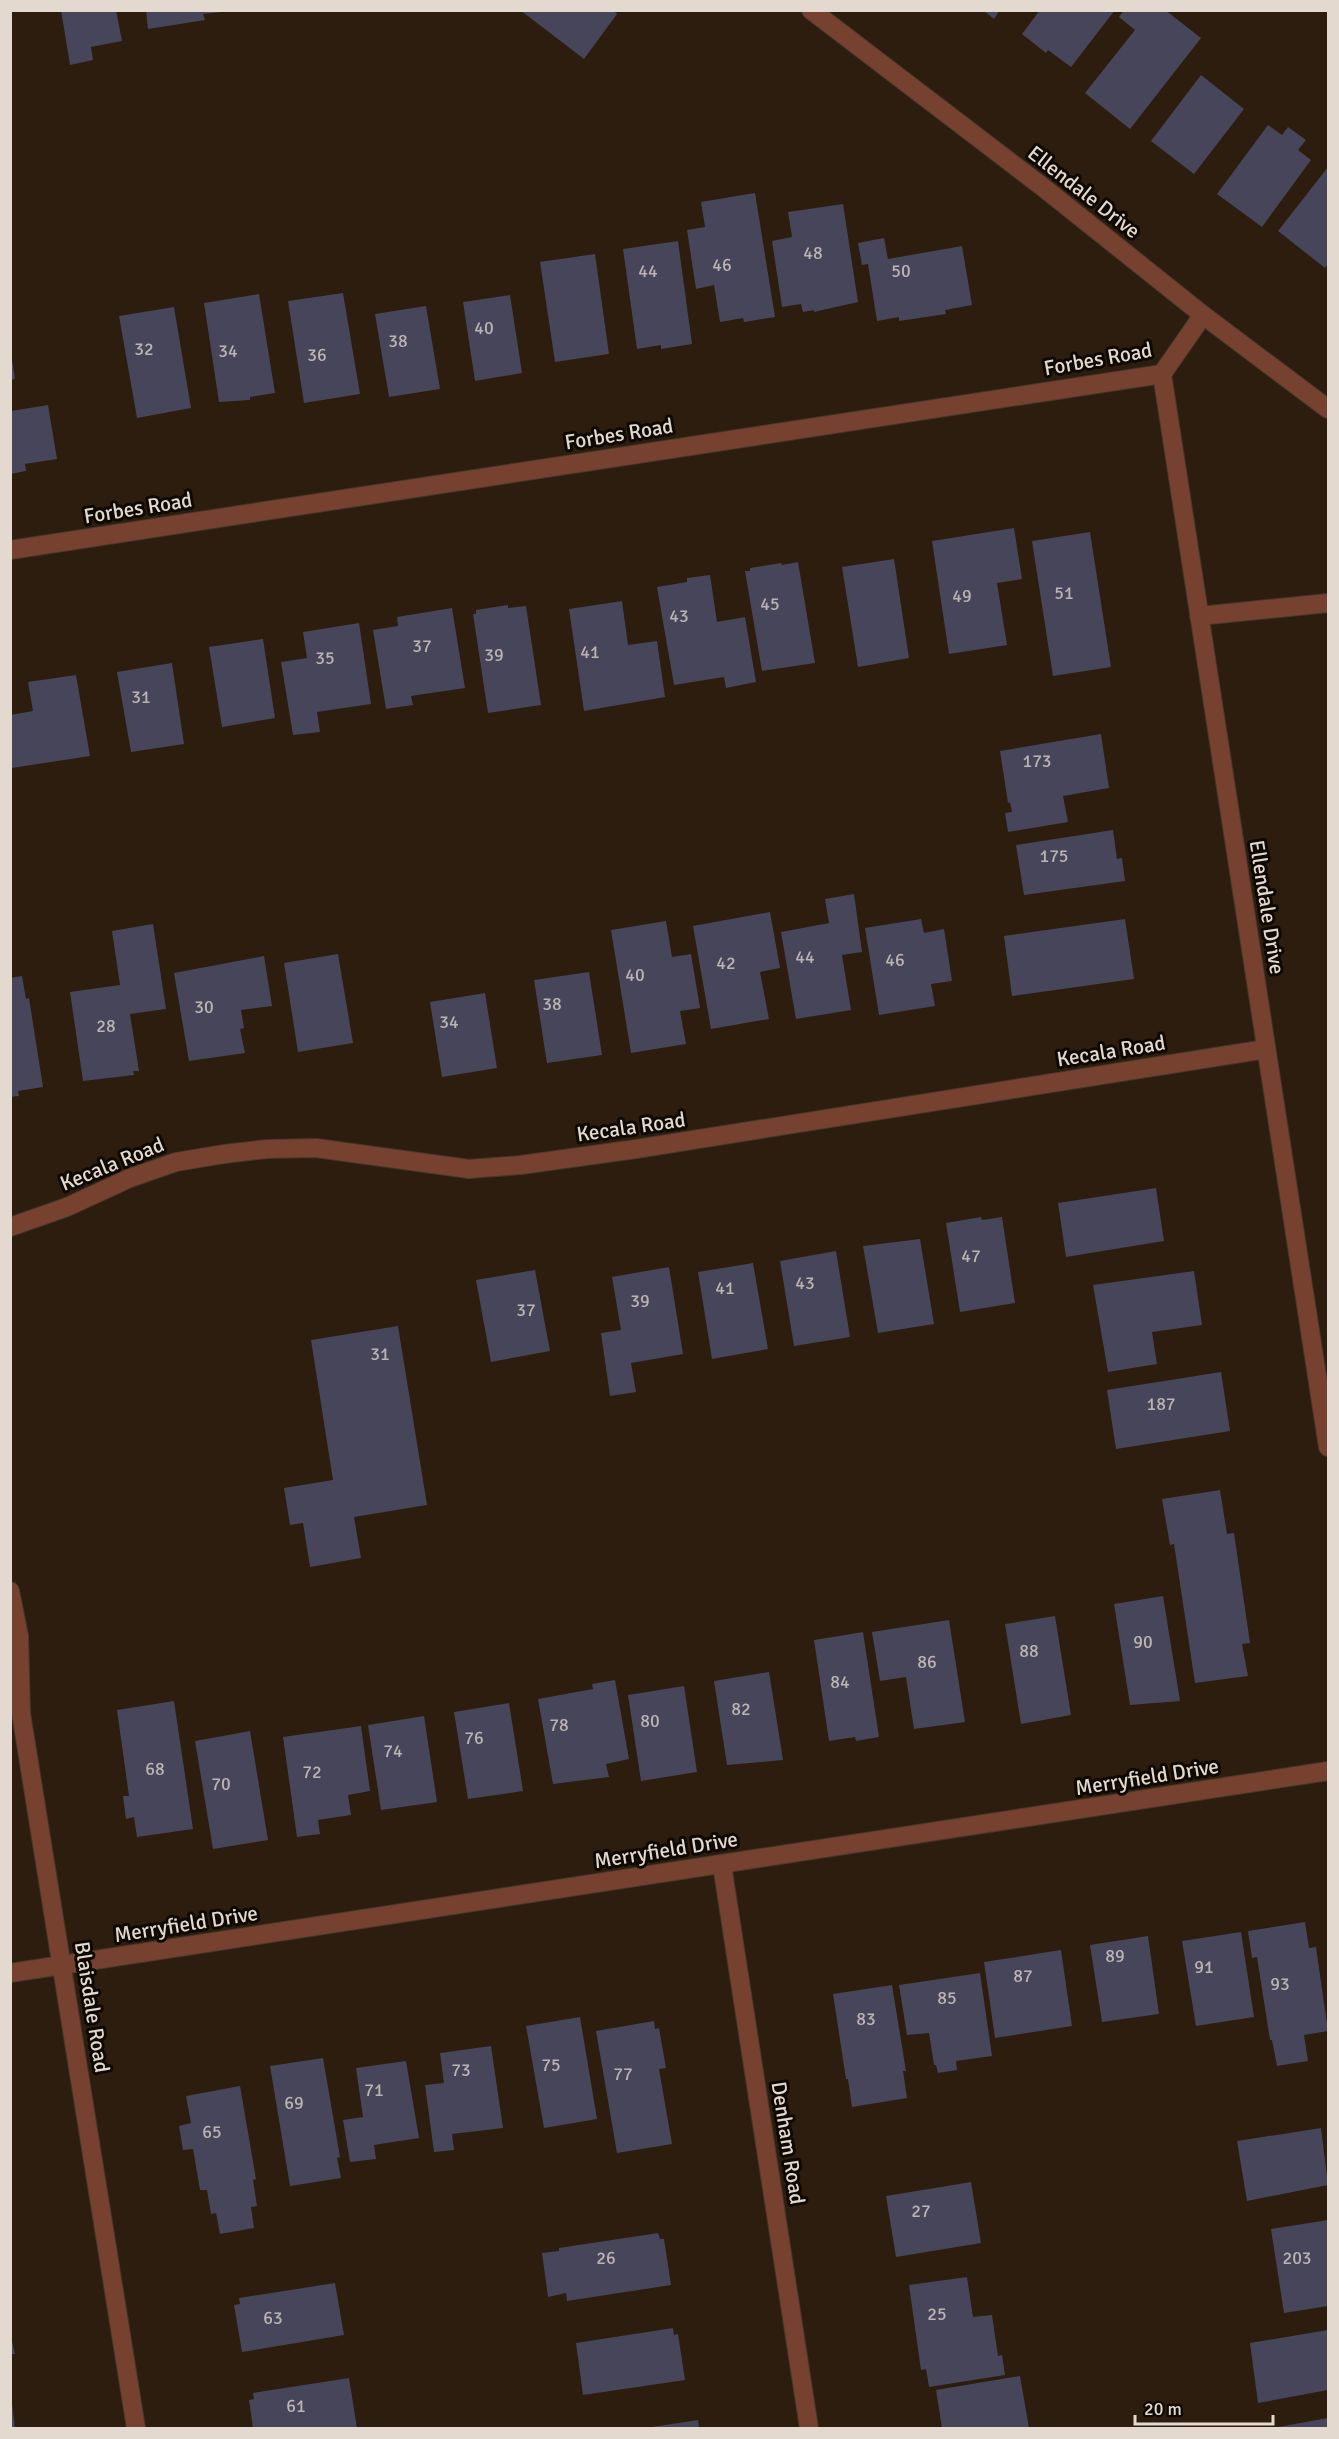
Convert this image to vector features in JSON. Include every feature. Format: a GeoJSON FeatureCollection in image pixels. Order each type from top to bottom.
{"type":"FeatureCollection","features":[{"type":"Feature","properties":{"kind":"street","name":"Ellendale Drive"},"geometry":{"type":"LineString","coordinates":[[812,10],[1044,188],[1203,315],[1329,409]]}},
{"type":"Feature","properties":{"kind":"street","name":"Forbes Road"},"geometry":{"type":"LineString","coordinates":[[10,550],[1162,374],[1203,315]]}},
{"type":"Feature","properties":{"kind":"street","name":"Ellendale Drive"},"geometry":{"type":"LineString","coordinates":[[1162,374],[1329,1447]]}},
{"type":"Feature","properties":{"kind":"street"},"geometry":{"type":"LineString","coordinates":[[1200,616],[1329,603]]}},
{"type":"Feature","properties":{"kind":"street","name":"Kecala Road"},"geometry":{"type":"LineString","coordinates":[[10,1227],[67,1207],[130,1178],[176,1162],[224,1154],[267,1149],[316,1148],[469,1169],[521,1165],[636,1149],[1266,1049]]}},
{"type":"Feature","properties":{"kind":"street","name":"Blaisdale Road"},"geometry":{"type":"LineString","coordinates":[[10,1592],[18,1636],[21,1713],[136,2428]]}},
{"type":"Feature","properties":{"kind":"street","name":"Merryfield Drive"},"geometry":{"type":"LineString","coordinates":[[10,1973],[1329,1771]]}},
{"type":"Feature","properties":{"kind":"street","name":"Denham Road"},"geometry":{"type":"LineString","coordinates":[[722,1865],[809,2428]]}},
{"type":"Feature","properties":{"kind":"building"},"geometry":{"type":"Polygon","coordinates":[[[61,10],[116,10],[122,41],[91,47],[93,60],[70,65],[61,10]]]}},
{"type":"Feature","properties":{"kind":"building"},"geometry":{"type":"Polygon","coordinates":[[[146,10],[222,10],[222,12],[203,14],[205,20],[148,29],[146,10]]]}},
{"type":"Feature","properties":{"kind":"building"},"geometry":{"type":"Polygon","coordinates":[[[520,10],[613,10],[617,14],[584,59],[520,10]]]}},
{"type":"Feature","properties":{"kind":"building"},"geometry":{"type":"Polygon","coordinates":[[[983,10],[1000,10],[994,19],[983,10]]]}},
{"type":"Feature","properties":{"kind":"building"},"geometry":{"type":"Polygon","coordinates":[[[1040,10],[1115,10],[1071,67],[1048,50],[1046,53],[1022,34],[1040,10]]]}},
{"type":"Feature","properties":{"kind":"building"},"geometry":{"type":"Polygon","coordinates":[[[1124,10],[1165,10],[1201,38],[1130,129],[1085,93],[1135,30],[1119,17],[1124,10]]]}},
{"type":"Feature","properties":{"kind":"building"},"geometry":{"type":"Polygon","coordinates":[[[1201,75],[1244,109],[1194,174],[1151,141],[1201,75]]]}},
{"type":"Feature","properties":{"kind":"building"},"geometry":{"type":"Polygon","coordinates":[[[1268,125],[1282,135],[1288,127],[1306,140],[1298,150],[1311,160],[1262,227],[1217,194],[1268,125]]]}},
{"type":"Feature","properties":{"kind":"building"},"geometry":{"type":"Polygon","coordinates":[[[1328,167],[1328,264],[1325,268],[1278,231],[1328,167]]]}},
{"type":"Feature","properties":{"kind":"building"},"geometry":{"type":"Polygon","coordinates":[[[755,193],[775,317],[744,322],[743,318],[720,322],[714,285],[696,289],[687,230],[705,227],[701,202],[755,193]]]}},
{"type":"Feature","properties":{"kind":"building"},"geometry":{"type":"Polygon","coordinates":[[[843,204],[858,302],[814,312],[814,310],[803,312],[801,304],[782,307],[772,241],[792,237],[788,212],[843,204]]]}},
{"type":"Feature","properties":{"kind":"building"},"geometry":{"type":"Polygon","coordinates":[[[884,238],[888,259],[962,246],[972,305],[945,310],[946,314],[899,321],[899,317],[877,321],[868,264],[862,265],[858,243],[884,238]]]}},
{"type":"Feature","properties":{"kind":"building"},"geometry":{"type":"Polygon","coordinates":[[[678,241],[692,344],[661,349],[661,345],[637,349],[623,249],[678,241]]]}},
{"type":"Feature","properties":{"kind":"building"},"geometry":{"type":"Polygon","coordinates":[[[595,254],[609,354],[555,362],[540,262],[595,254]]]}},
{"type":"Feature","properties":{"kind":"building"},"geometry":{"type":"Polygon","coordinates":[[[343,293],[360,394],[304,403],[288,301],[343,293]]]}},
{"type":"Feature","properties":{"kind":"building"},"geometry":{"type":"Polygon","coordinates":[[[259,294],[275,393],[250,397],[250,400],[219,402],[204,303],[259,294]]]}},
{"type":"Feature","properties":{"kind":"building"},"geometry":{"type":"Polygon","coordinates":[[[510,295],[522,373],[475,381],[463,302],[510,295]]]}},
{"type":"Feature","properties":{"kind":"building"},"geometry":{"type":"Polygon","coordinates":[[[426,306],[440,389],[389,397],[375,314],[426,306]]]}},
{"type":"Feature","properties":{"kind":"building"},"geometry":{"type":"Polygon","coordinates":[[[174,307],[191,408],[137,418],[119,316],[174,307]]]}},
{"type":"Feature","properties":{"kind":"building"},"geometry":{"type":"Polygon","coordinates":[[[12,359],[15,379],[10,380],[10,360],[12,359]]]}},
{"type":"Feature","properties":{"kind":"building"},"geometry":{"type":"Polygon","coordinates":[[[48,405],[57,459],[25,464],[26,471],[10,474],[11,411],[48,405]]]}},
{"type":"Feature","properties":{"kind":"building"},"geometry":{"type":"Polygon","coordinates":[[[1014,528],[1022,579],[997,583],[1007,645],[949,654],[932,541],[1014,528]]]}},
{"type":"Feature","properties":{"kind":"building"},"geometry":{"type":"Polygon","coordinates":[[[1090,532],[1111,667],[1053,676],[1032,541],[1090,532]]]}},
{"type":"Feature","properties":{"kind":"building"},"geometry":{"type":"Polygon","coordinates":[[[894,559],[909,658],[858,667],[842,567],[894,559]]]}},
{"type":"Feature","properties":{"kind":"building"},"geometry":{"type":"Polygon","coordinates":[[[798,562],[815,663],[762,671],[745,571],[750,571],[750,568],[798,562]]]}},
{"type":"Feature","properties":{"kind":"building"},"geometry":{"type":"Polygon","coordinates":[[[710,575],[717,622],[745,617],[756,682],[726,688],[724,677],[674,685],[657,587],[687,582],[687,578],[710,575]]]}},
{"type":"Feature","properties":{"kind":"building"},"geometry":{"type":"Polygon","coordinates":[[[622,601],[628,645],[657,641],[665,697],[584,711],[569,609],[622,601]]]}},
{"type":"Feature","properties":{"kind":"building"},"geometry":{"type":"Polygon","coordinates":[[[508,605],[508,608],[526,606],[541,705],[488,713],[473,614],[476,614],[476,610],[508,605]]]}},
{"type":"Feature","properties":{"kind":"building"},"geometry":{"type":"Polygon","coordinates":[[[452,608],[465,688],[411,696],[413,705],[386,709],[373,630],[398,626],[397,617],[452,608]]]}},
{"type":"Feature","properties":{"kind":"building"},"geometry":{"type":"Polygon","coordinates":[[[359,623],[371,704],[317,712],[320,732],[293,735],[281,662],[307,658],[303,632],[359,623]]]}},
{"type":"Feature","properties":{"kind":"building"},"geometry":{"type":"Polygon","coordinates":[[[263,639],[275,718],[222,727],[209,647],[263,639]]]}},
{"type":"Feature","properties":{"kind":"building"},"geometry":{"type":"Polygon","coordinates":[[[172,663],[184,744],[131,752],[117,672],[172,663]]]}},
{"type":"Feature","properties":{"kind":"building"},"geometry":{"type":"Polygon","coordinates":[[[76,675],[90,756],[12,768],[10,715],[33,711],[28,682],[76,675]]]}},
{"type":"Feature","properties":{"kind":"building"},"geometry":{"type":"Polygon","coordinates":[[[1101,734],[1109,788],[1063,796],[1068,822],[1008,832],[1005,813],[1012,812],[1010,802],[1008,803],[1000,751],[1101,734]]]}},
{"type":"Feature","properties":{"kind":"building"},"geometry":{"type":"Polygon","coordinates":[[[1113,830],[1117,859],[1122,858],[1125,881],[1024,895],[1016,845],[1113,830]]]}},
{"type":"Feature","properties":{"kind":"building"},"geometry":{"type":"Polygon","coordinates":[[[854,894],[862,952],[842,955],[851,1010],[796,1019],[781,932],[829,923],[825,899],[854,894]]]}},
{"type":"Feature","properties":{"kind":"building"},"geometry":{"type":"Polygon","coordinates":[[[770,912],[780,968],[760,972],[769,1019],[711,1029],[693,926],[770,912]]]}},
{"type":"Feature","properties":{"kind":"building"},"geometry":{"type":"Polygon","coordinates":[[[921,919],[924,933],[944,929],[952,981],[931,984],[935,1006],[879,1015],[865,928],[921,919]]]}},
{"type":"Feature","properties":{"kind":"building"},"geometry":{"type":"Polygon","coordinates":[[[1125,919],[1134,979],[1012,996],[1004,936],[1125,919]]]}},
{"type":"Feature","properties":{"kind":"building"},"geometry":{"type":"Polygon","coordinates":[[[666,921],[672,957],[691,954],[700,1008],[680,1011],[686,1044],[631,1053],[611,930],[666,921]]]}},
{"type":"Feature","properties":{"kind":"building"},"geometry":{"type":"Polygon","coordinates":[[[153,924],[166,1009],[130,1014],[139,1071],[133,1071],[134,1075],[83,1081],[70,992],[120,985],[112,931],[153,924]]]}},
{"type":"Feature","properties":{"kind":"building"},"geometry":{"type":"Polygon","coordinates":[[[338,954],[353,1043],[298,1052],[284,963],[338,954]]]}},
{"type":"Feature","properties":{"kind":"building"},"geometry":{"type":"Polygon","coordinates":[[[264,956],[272,1006],[241,1010],[244,1028],[240,1029],[245,1053],[189,1061],[174,973],[264,956]]]}},
{"type":"Feature","properties":{"kind":"building"},"geometry":{"type":"Polygon","coordinates":[[[589,972],[602,1055],[547,1063],[534,980],[589,972]]]}},
{"type":"Feature","properties":{"kind":"building"},"geometry":{"type":"Polygon","coordinates":[[[22,976],[26,999],[29,998],[43,1087],[18,1091],[19,1096],[10,1097],[10,978],[22,976]]]}},
{"type":"Feature","properties":{"kind":"building"},"geometry":{"type":"Polygon","coordinates":[[[485,993],[497,1068],[442,1077],[430,1002],[485,993]]]}},
{"type":"Feature","properties":{"kind":"building"},"geometry":{"type":"Polygon","coordinates":[[[1156,1188],[1164,1241],[1066,1257],[1058,1203],[1156,1188]]]}},
{"type":"Feature","properties":{"kind":"building"},"geometry":{"type":"Polygon","coordinates":[[[981,1217],[982,1220],[1002,1217],[1015,1303],[960,1312],[946,1223],[981,1217]]]}},
{"type":"Feature","properties":{"kind":"building"},"geometry":{"type":"Polygon","coordinates":[[[920,1239],[934,1324],[878,1333],[863,1246],[920,1239]]]}},
{"type":"Feature","properties":{"kind":"building"},"geometry":{"type":"Polygon","coordinates":[[[836,1251],[850,1337],[794,1346],[780,1261],[836,1251]]]}},
{"type":"Feature","properties":{"kind":"building"},"geometry":{"type":"Polygon","coordinates":[[[753,1263],[768,1349],[712,1359],[698,1272],[753,1263]]]}},
{"type":"Feature","properties":{"kind":"building"},"geometry":{"type":"Polygon","coordinates":[[[669,1267],[683,1354],[631,1363],[636,1392],[610,1396],[601,1333],[621,1330],[612,1277],[669,1267]]]}},
{"type":"Feature","properties":{"kind":"building"},"geometry":{"type":"Polygon","coordinates":[[[535,1270],[550,1351],[491,1362],[476,1280],[535,1270]]]}},
{"type":"Feature","properties":{"kind":"building"},"geometry":{"type":"Polygon","coordinates":[[[1194,1271],[1202,1325],[1152,1332],[1157,1364],[1108,1372],[1093,1285],[1194,1271]]]}},
{"type":"Feature","properties":{"kind":"building"},"geometry":{"type":"Polygon","coordinates":[[[398,1326],[427,1505],[354,1517],[361,1558],[310,1567],[303,1523],[290,1525],[284,1488],[333,1480],[311,1340],[398,1326]]]}},
{"type":"Feature","properties":{"kind":"building"},"geometry":{"type":"Polygon","coordinates":[[[1221,1372],[1230,1431],[1116,1449],[1107,1390],[1221,1372]]]}},
{"type":"Feature","properties":{"kind":"building"},"geometry":{"type":"Polygon","coordinates":[[[1220,1490],[1227,1534],[1234,1533],[1250,1643],[1242,1644],[1248,1676],[1195,1683],[1174,1544],[1170,1545],[1162,1499],[1220,1490]]]}},
{"type":"Feature","properties":{"kind":"building"},"geometry":{"type":"Polygon","coordinates":[[[1163,1596],[1180,1701],[1130,1705],[1114,1604],[1163,1596]]]}},
{"type":"Feature","properties":{"kind":"building"},"geometry":{"type":"Polygon","coordinates":[[[1055,1616],[1071,1715],[1021,1724],[1005,1624],[1055,1616]]]}},
{"type":"Feature","properties":{"kind":"building"},"geometry":{"type":"Polygon","coordinates":[[[949,1620],[965,1722],[914,1729],[906,1677],[880,1681],[872,1632],[949,1620]]]}},
{"type":"Feature","properties":{"kind":"building"},"geometry":{"type":"Polygon","coordinates":[[[863,1632],[879,1737],[856,1741],[855,1737],[829,1741],[814,1640],[863,1632]]]}},
{"type":"Feature","properties":{"kind":"building"},"geometry":{"type":"Polygon","coordinates":[[[769,1672],[783,1760],[727,1765],[714,1681],[769,1672]]]}},
{"type":"Feature","properties":{"kind":"building"},"geometry":{"type":"Polygon","coordinates":[[[615,1680],[629,1759],[606,1764],[609,1777],[553,1784],[538,1699],[593,1689],[592,1684],[615,1680]]]}},
{"type":"Feature","properties":{"kind":"building"},"geometry":{"type":"Polygon","coordinates":[[[684,1686],[697,1772],[641,1781],[628,1695],[684,1686]]]}},
{"type":"Feature","properties":{"kind":"building"},"geometry":{"type":"Polygon","coordinates":[[[174,1701],[193,1829],[137,1837],[134,1817],[126,1819],[123,1796],[129,1796],[117,1710],[174,1701]]]}},
{"type":"Feature","properties":{"kind":"building"},"geometry":{"type":"Polygon","coordinates":[[[509,1703],[523,1791],[468,1799],[454,1712],[509,1703]]]}},
{"type":"Feature","properties":{"kind":"building"},"geometry":{"type":"Polygon","coordinates":[[[424,1716],[437,1802],[381,1810],[368,1725],[424,1716]]]}},
{"type":"Feature","properties":{"kind":"building"},"geometry":{"type":"Polygon","coordinates":[[[361,1726],[370,1791],[348,1795],[351,1815],[318,1820],[320,1834],[297,1837],[283,1737],[361,1726]]]}},
{"type":"Feature","properties":{"kind":"building"},"geometry":{"type":"Polygon","coordinates":[[[250,1731],[268,1840],[213,1849],[195,1741],[250,1731]]]}},
{"type":"Feature","properties":{"kind":"building"},"geometry":{"type":"Polygon","coordinates":[[[1305,1922],[1309,1948],[1316,1947],[1328,2031],[1304,2035],[1308,2061],[1277,2066],[1272,2040],[1270,2040],[1257,1957],[1252,1958],[1248,1931],[1305,1922]]]}},
{"type":"Feature","properties":{"kind":"building"},"geometry":{"type":"Polygon","coordinates":[[[1241,1932],[1254,2017],[1196,2026],[1182,1941],[1241,1932]]]}},
{"type":"Feature","properties":{"kind":"building"},"geometry":{"type":"Polygon","coordinates":[[[1148,1936],[1159,2014],[1102,2022],[1090,1945],[1148,1936]]]}},
{"type":"Feature","properties":{"kind":"building"},"geometry":{"type":"Polygon","coordinates":[[[1061,1950],[1072,2026],[995,2038],[984,1962],[1061,1950]]]}},
{"type":"Feature","properties":{"kind":"building"},"geometry":{"type":"Polygon","coordinates":[[[980,1973],[992,2056],[956,2061],[957,2070],[938,2073],[934,2065],[929,2033],[907,2035],[899,1985],[980,1973]]]}},
{"type":"Feature","properties":{"kind":"building"},"geometry":{"type":"Polygon","coordinates":[[[892,1985],[906,2071],[903,2071],[907,2098],[852,2107],[833,1994],[892,1985]]]}},
{"type":"Feature","properties":{"kind":"building"},"geometry":{"type":"Polygon","coordinates":[[[580,2017],[597,2119],[544,2128],[526,2026],[580,2017]]]}},
{"type":"Feature","properties":{"kind":"building"},"geometry":{"type":"Polygon","coordinates":[[[654,2021],[655,2029],[659,2028],[666,2068],[659,2069],[672,2144],[617,2153],[596,2031],[654,2021]]]}},
{"type":"Feature","properties":{"kind":"building"},"geometry":{"type":"Polygon","coordinates":[[[491,2046],[503,2128],[452,2134],[454,2150],[434,2152],[425,2085],[444,2083],[440,2053],[491,2046]]]}},
{"type":"Feature","properties":{"kind":"building"},"geometry":{"type":"Polygon","coordinates":[[[323,2058],[340,2157],[337,2158],[341,2178],[290,2186],[270,2066],[323,2058]]]}},
{"type":"Feature","properties":{"kind":"building"},"geometry":{"type":"Polygon","coordinates":[[[406,2061],[419,2138],[374,2145],[376,2159],[350,2162],[343,2120],[363,2117],[356,2068],[406,2061]]]}},
{"type":"Feature","properties":{"kind":"building"},"geometry":{"type":"Polygon","coordinates":[[[240,2086],[256,2179],[253,2180],[257,2206],[251,2207],[254,2228],[220,2234],[216,2213],[211,2214],[207,2190],[200,2190],[193,2149],[183,2150],[179,2126],[191,2123],[186,2096],[240,2086]]]}},
{"type":"Feature","properties":{"kind":"building"},"geometry":{"type":"Polygon","coordinates":[[[1321,2128],[1328,2185],[1247,2201],[1237,2141],[1321,2128]]]}},
{"type":"Feature","properties":{"kind":"building"},"geometry":{"type":"Polygon","coordinates":[[[971,2182],[981,2243],[896,2257],[886,2196],[971,2182]]]}},
{"type":"Feature","properties":{"kind":"building"},"geometry":{"type":"Polygon","coordinates":[[[1328,2220],[1328,2306],[1284,2313],[1271,2229],[1328,2220]]]}},
{"type":"Feature","properties":{"kind":"building"},"geometry":{"type":"Polygon","coordinates":[[[658,2233],[660,2239],[664,2239],[671,2285],[567,2301],[566,2293],[548,2297],[542,2253],[559,2251],[559,2248],[658,2233]]]}},
{"type":"Feature","properties":{"kind":"building"},"geometry":{"type":"Polygon","coordinates":[[[967,2277],[973,2317],[992,2315],[998,2356],[1002,2355],[1005,2375],[929,2387],[926,2369],[921,2370],[909,2285],[967,2277]]]}},
{"type":"Feature","properties":{"kind":"building"},"geometry":{"type":"Polygon","coordinates":[[[335,2283],[344,2335],[242,2352],[234,2305],[240,2304],[239,2298],[335,2283]]]}},
{"type":"Feature","properties":{"kind":"building"},"geometry":{"type":"Polygon","coordinates":[[[673,2328],[674,2335],[678,2334],[685,2380],[583,2395],[576,2343],[673,2328]]]}},
{"type":"Feature","properties":{"kind":"building"},"geometry":{"type":"Polygon","coordinates":[[[1328,2330],[1328,2390],[1258,2403],[1250,2343],[1328,2330]]]}},
{"type":"Feature","properties":{"kind":"building"},"geometry":{"type":"Polygon","coordinates":[[[10,2333],[15,2354],[10,2354],[10,2333]]]}},
{"type":"Feature","properties":{"kind":"building"},"geometry":{"type":"Polygon","coordinates":[[[1020,2376],[1029,2428],[942,2428],[936,2390],[1020,2376]]]}},
{"type":"Feature","properties":{"kind":"building"},"geometry":{"type":"Polygon","coordinates":[[[349,2378],[357,2428],[253,2428],[249,2400],[254,2399],[253,2393],[349,2378]]]}},
{"type":"Feature","properties":{"kind":"building"},"geometry":{"type":"Polygon","coordinates":[[[10,2403],[12,2403],[15,2428],[10,2428],[10,2403]]]}},
{"type":"Feature","properties":{"kind":"building"},"geometry":{"type":"Polygon","coordinates":[[[1328,2418],[1328,2428],[1278,2428],[1278,2427],[1328,2418]]]}},
{"type":"Feature","properties":{"kind":"building"},"geometry":{"type":"Polygon","coordinates":[[[698,2420],[699,2428],[652,2428],[652,2427],[698,2420]]]}}]}
